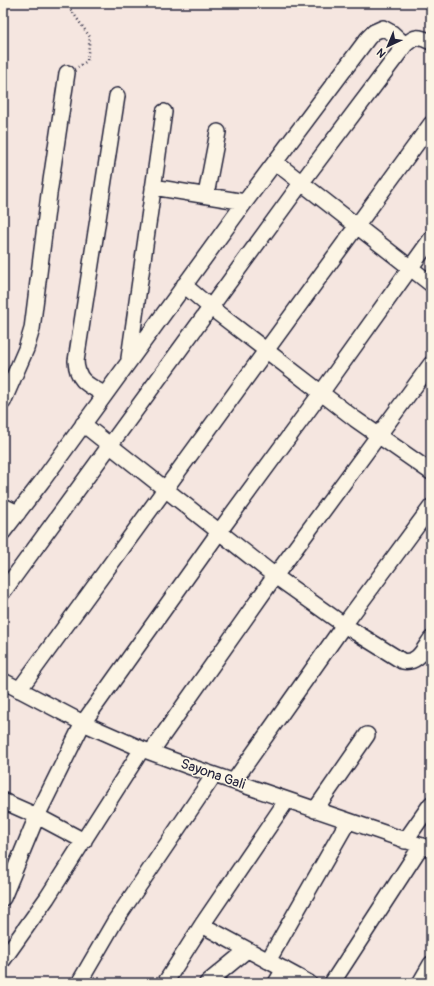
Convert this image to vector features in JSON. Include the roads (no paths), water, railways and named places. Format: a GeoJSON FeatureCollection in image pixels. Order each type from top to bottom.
{"type":"FeatureCollection","features":[{"type":"Feature","properties":{"kind":"street"},"geometry":{"type":"LineString","coordinates":[[3,532],[83,424],[128,360],[368,38],[374,32],[383,28],[392,33],[405,45]]}},
{"type":"Feature","properties":{"kind":"street"},"geometry":{"type":"LineString","coordinates":[[3,592],[210,307],[405,45],[416,37],[421,37],[431,42]]}},
{"type":"Feature","properties":{"kind":"street"},"geometry":{"type":"LineString","coordinates":[[3,402],[26,349],[32,329],[49,194],[67,73]]}},
{"type":"Feature","properties":{"kind":"street"},"geometry":{"type":"LineString","coordinates":[[104,394],[86,384],[80,377],[76,370],[76,361],[117,96]]}},
{"type":"Feature","properties":{"kind":"street"},"geometry":{"type":"LineString","coordinates":[[128,360],[164,112]]}},
{"type":"Feature","properties":{"kind":"street"},"geometry":{"type":"LineString","coordinates":[[9,688],[165,489],[431,124]]}},
{"type":"Feature","properties":{"kind":"street"},"geometry":{"type":"LineString","coordinates":[[206,195],[218,132]]}},
{"type":"Feature","properties":{"kind":"street"},"geometry":{"type":"LineString","coordinates":[[275,162],[431,284]]}},
{"type":"Feature","properties":{"kind":"street"},"geometry":{"type":"LineString","coordinates":[[153,187],[245,202]]}},
{"type":"Feature","properties":{"kind":"street"},"geometry":{"type":"LineString","coordinates":[[3,898],[23,853],[37,816],[84,723],[219,532],[431,239]]}},
{"type":"Feature","properties":{"kind":"street"},"geometry":{"type":"LineString","coordinates":[[184,285],[321,393],[378,436],[431,472]]}},
{"type":"Feature","properties":{"kind":"street"},"geometry":{"type":"LineString","coordinates":[[3,960],[147,751],[431,364]]}},
{"type":"Feature","properties":{"kind":"street"},"geometry":{"type":"LineString","coordinates":[[83,424],[276,576],[344,625],[402,661],[409,662],[415,660],[431,639]]}},
{"type":"Feature","properties":{"kind":"street"},"geometry":{"type":"LineString","coordinates":[[3,506],[18,513]]}},
{"type":"Feature","properties":{"kind":"street"},"geometry":{"type":"LineString","coordinates":[[234,781],[344,625],[431,507]]}},
{"type":"Feature","properties":{"kind":"street","name":"Sayona Gali"},"geometry":{"type":"LineString","coordinates":[[9,688],[147,751],[426,847]]}},
{"type":"Feature","properties":{"kind":"street"},"geometry":{"type":"LineString","coordinates":[[315,810],[367,735]]}},
{"type":"Feature","properties":{"kind":"street"},"geometry":{"type":"LineString","coordinates":[[79,983],[115,922],[214,775]]}},
{"type":"Feature","properties":{"kind":"street"},"geometry":{"type":"LineString","coordinates":[[165,983],[202,925],[287,800]]}},
{"type":"Feature","properties":{"kind":"street"},"geometry":{"type":"LineString","coordinates":[[3,801],[37,816],[84,841]]}},
{"type":"Feature","properties":{"kind":"street"},"geometry":{"type":"LineString","coordinates":[[405,841],[431,804]]}},
{"type":"Feature","properties":{"kind":"street"},"geometry":{"type":"LineString","coordinates":[[268,961],[348,821]]}},
{"type":"Feature","properties":{"kind":"street"},"geometry":{"type":"LineString","coordinates":[[332,983],[426,847]]}},
{"type":"Feature","properties":{"kind":"street"},"geometry":{"type":"LineString","coordinates":[[202,925],[309,983]]}},
{"type":"Feature","properties":{"kind":"street"},"geometry":{"type":"LineString","coordinates":[[207,983],[247,950]]}},
{"type":"Feature","properties":{"kind":"street"},"geometry":{"type":"LineString","coordinates":[[420,983],[431,964]]}},
{"type":"Feature","properties":{"kind":"street"},"geometry":{"type":"LineString","coordinates":[[276,983],[284,969]]}}]}
